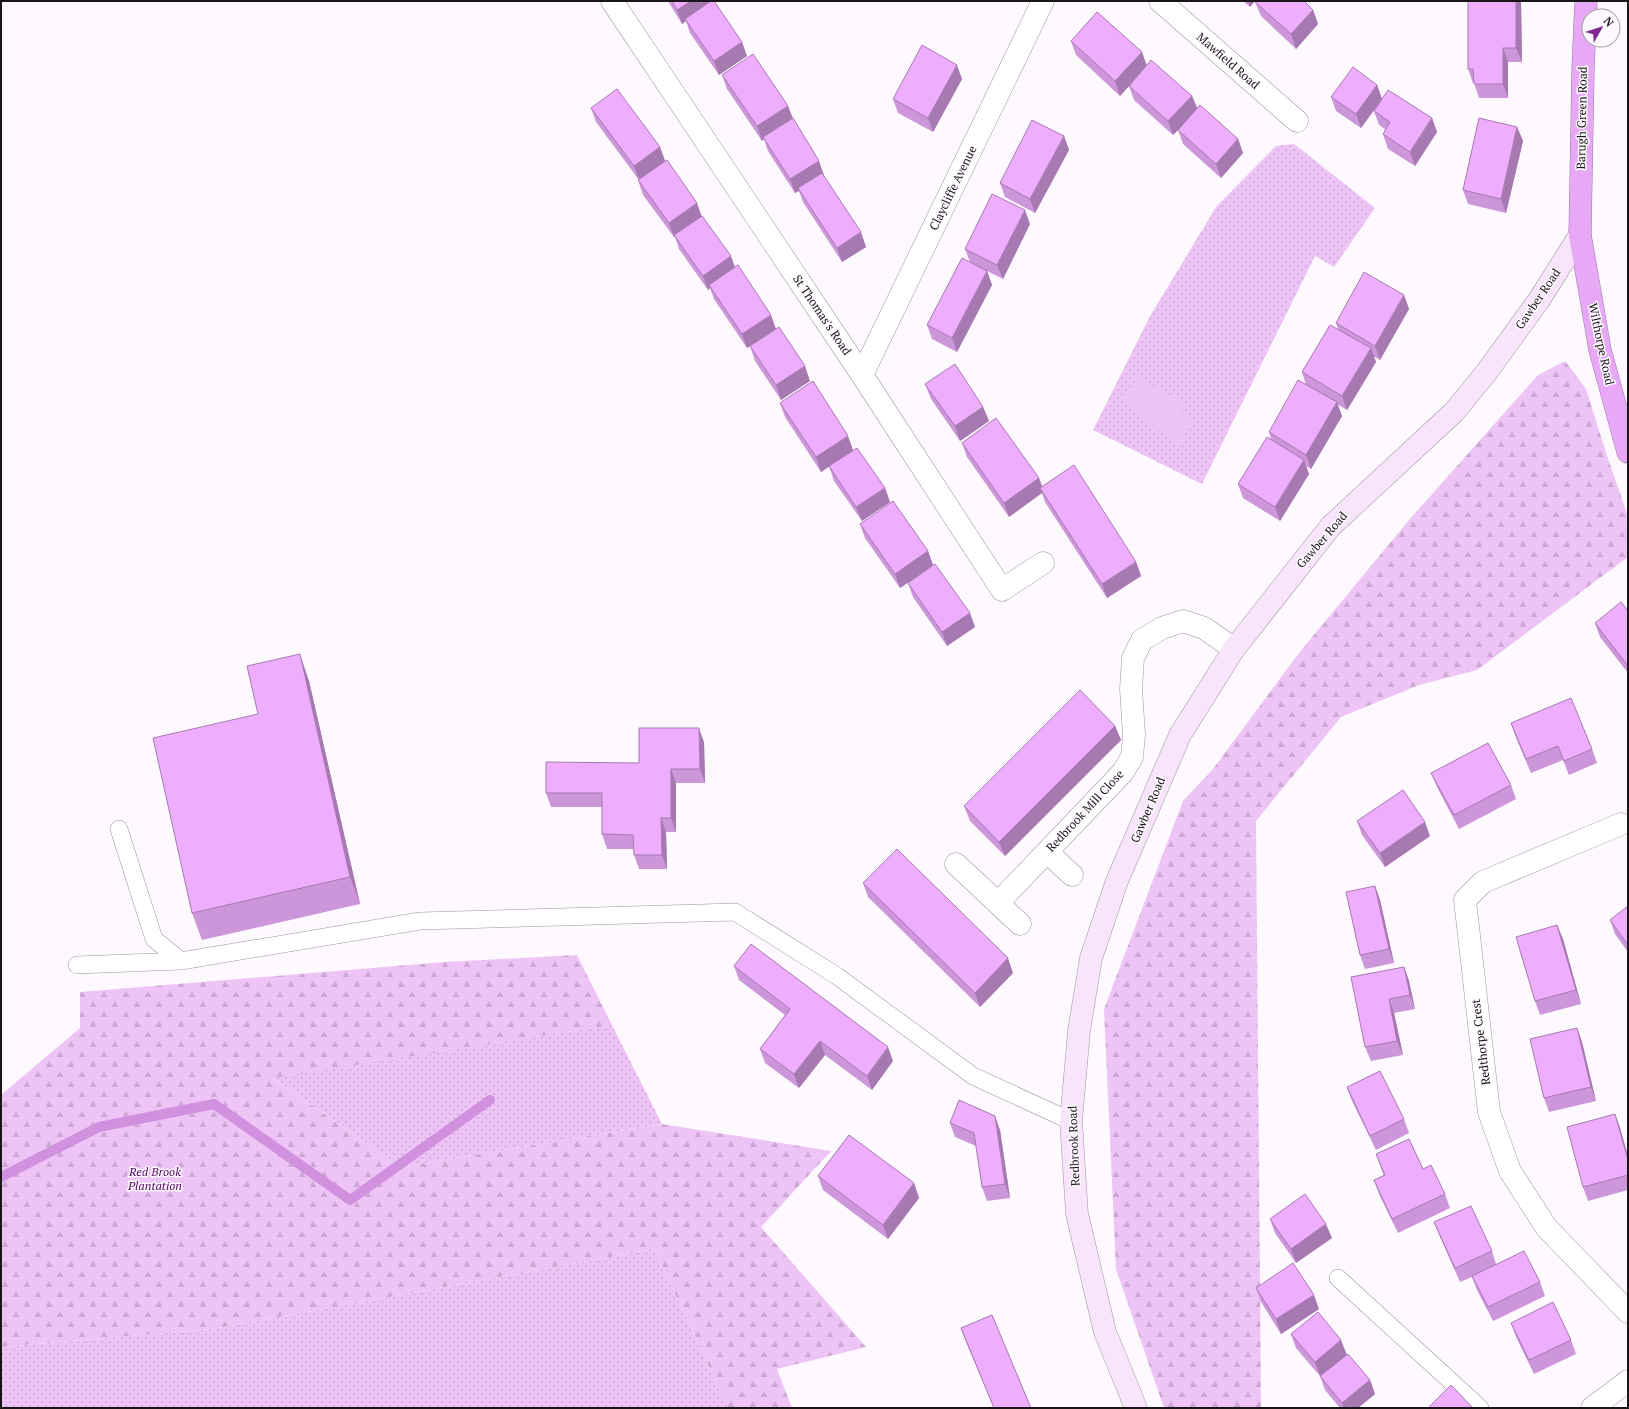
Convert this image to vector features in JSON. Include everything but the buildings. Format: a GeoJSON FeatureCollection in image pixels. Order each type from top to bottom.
{"type":"FeatureCollection","features":[{"type":"Feature","properties":{"kind":"highway","name":"Barugh Green Road"},"geometry":{"type":"LineString","coordinates":[[1580,235],[1583,69],[1586,1]]}},
{"type":"Feature","properties":{"kind":"highway","name":"Wilthorpe Road"},"geometry":{"type":"LineString","coordinates":[[1580,235],[1600,350],[1628,452]]}},
{"type":"Feature","properties":{"kind":"street","name":"St Thomas's Road"},"geometry":{"type":"LineString","coordinates":[[612,1],[862,375],[1002,590],[1043,563]]}},
{"type":"Feature","properties":{"kind":"street","name":"Claycliffe Avenue"},"geometry":{"type":"LineString","coordinates":[[862,375],[1043,1]]}},
{"type":"Feature","properties":{"kind":"street","name":"Mawfield Road"},"geometry":{"type":"LineString","coordinates":[[1160,1],[1297,121]]}},
{"type":"Feature","properties":{"kind":"street","name":"Gawber Road"},"geometry":{"type":"LineString","coordinates":[[1117,881],[1180,735],[1234,649],[1331,526],[1454,412],[1486,373],[1538,300],[1580,235]]}},
{"type":"Feature","properties":{"kind":"street","name":"Redbrook Mill Close"},"geometry":{"type":"LineString","coordinates":[[998,903],[1123,772],[1132,756],[1134,735],[1131,689],[1133,658],[1142,640],[1162,628],[1183,621],[1204,628],[1234,649]]}},
{"type":"Feature","properties":{"kind":"street","name":"Redthorpe Crest"},"geometry":{"type":"LineString","coordinates":[[1624,822],[1483,882],[1465,900],[1489,1112],[1510,1172],[1546,1227],[1628,1312]]}},
{"type":"Feature","properties":{"kind":"street"},"geometry":{"type":"LineString","coordinates":[[1047,852],[1072,875]]}},
{"type":"Feature","properties":{"kind":"street"},"geometry":{"type":"LineString","coordinates":[[956,864],[1020,924]]}},
{"type":"Feature","properties":{"kind":"street","name":"Redbrook Road"},"geometry":{"type":"LineString","coordinates":[[1117,881],[1091,958],[1079,1031],[1071,1121],[1077,1214],[1105,1332],[1136,1408]]}},
{"type":"Feature","properties":{"kind":"street"},"geometry":{"type":"LineString","coordinates":[[1592,1408],[1628,1381]]}},
{"type":"Feature","properties":{"kind":"lane"},"geometry":{"type":"LineString","coordinates":[[119,829],[154,939],[181,962]]}},
{"type":"Feature","properties":{"kind":"lane"},"geometry":{"type":"LineString","coordinates":[[77,965],[181,962],[420,921],[735,912],[837,976],[973,1076],[1071,1121]]}},
{"type":"Feature","properties":{"kind":"lane"},"geometry":{"type":"LineString","coordinates":[[1338,1278],[1480,1408]]}},
{"type":"Feature","properties":{"kind":"green space"},"geometry":{"type":"Polygon","coordinates":[[[1294,144],[1375,208],[1334,267],[1315,256],[1202,484],[1093,430],[1149,318],[1216,207],[1276,146],[1294,144]]]}},
{"type":"Feature","properties":{"kind":"green space"},"geometry":{"type":"Polygon","coordinates":[[[1565,361],[1586,389],[1628,516],[1628,557],[1477,670],[1419,685],[1341,717],[1256,821],[1261,1408],[1164,1408],[1116,1269],[1104,1009],[1183,801],[1213,769],[1299,653],[1409,520],[1538,375],[1565,361]]]}},
{"type":"Feature","properties":{"kind":"green space"},"geometry":{"type":"Polygon","coordinates":[[[1137,377],[1182,402],[1184,406],[1179,412],[1194,423],[1177,445],[1122,401],[1137,377]]]}},
{"type":"Feature","properties":{"kind":"green space","name":"Red Brook Plantation"},"geometry":{"type":"Polygon","coordinates":[[[577,955],[612,1025],[272,1078],[401,1167],[662,1124],[831,1151],[761,1227],[866,1347],[777,1369],[792,1408],[728,1408],[654,1249],[212,1329],[1,1347],[1,1095],[80,1028],[80,992],[445,962],[577,955]]]}},
{"type":"Feature","properties":{"kind":"green space"},"geometry":{"type":"Polygon","coordinates":[[[612,1025],[662,1124],[401,1167],[271,1077],[612,1025]]]}},
{"type":"Feature","properties":{"kind":"green space"},"geometry":{"type":"Polygon","coordinates":[[[654,1249],[728,1408],[1,1408],[1,1347],[212,1329],[654,1249]]]}},
{"type":"Feature","properties":{"kind":"waterway"},"geometry":{"type":"LineString","coordinates":[[1,1177],[99,1127],[214,1104],[350,1200],[490,1100]]}}]}
